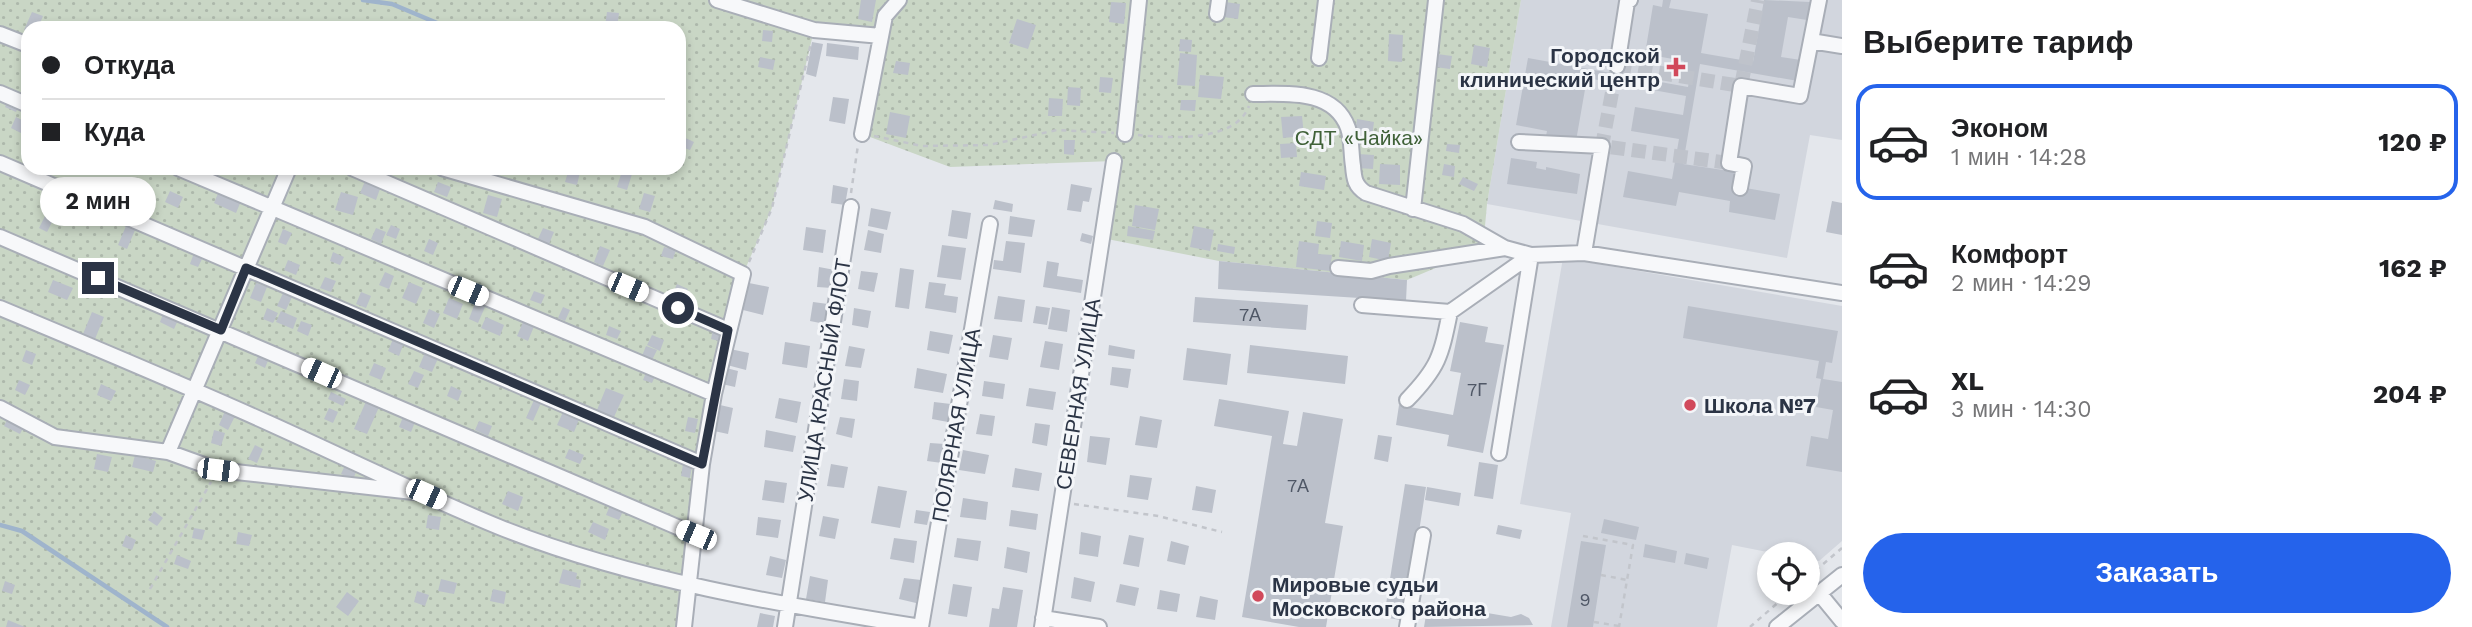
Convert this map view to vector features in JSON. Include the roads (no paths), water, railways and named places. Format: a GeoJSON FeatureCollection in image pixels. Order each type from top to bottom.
{"type":"FeatureCollection","features":[{"type":"Feature","properties":{"kind":"street"},"geometry":{"type":"LineString","coordinates":[[717,0],[733,2],[814,30],[881,36]]}},
{"type":"Feature","properties":{"kind":"street"},"geometry":{"type":"LineString","coordinates":[[862,134],[885,16],[899,0]]}},
{"type":"Feature","properties":{"kind":"street"},"geometry":{"type":"LineString","coordinates":[[1125,134],[1139,0]]}},
{"type":"Feature","properties":{"kind":"street"},"geometry":{"type":"LineString","coordinates":[[1319,58],[1326,0]]}},
{"type":"Feature","properties":{"kind":"street"},"geometry":{"type":"LineString","coordinates":[[1413,209],[1436,0]]}},
{"type":"Feature","properties":{"kind":"street"},"geometry":{"type":"LineString","coordinates":[[1616,66],[1627,2],[1630,0]]}},
{"type":"Feature","properties":{"kind":"street"},"geometry":{"type":"LineString","coordinates":[[1740,188],[1744,166],[1729,163],[1741,86],[1800,96],[1819,0]]}},
{"type":"Feature","properties":{"kind":"street"},"geometry":{"type":"LineString","coordinates":[[0,34],[21,43]]}},
{"type":"Feature","properties":{"kind":"street"},"geometry":{"type":"LineString","coordinates":[[1811,41],[1842,46]]}},
{"type":"Feature","properties":{"kind":"street"},"geometry":{"type":"LineString","coordinates":[[0,93],[21,102]]}},
{"type":"Feature","properties":{"kind":"street"},"geometry":{"type":"LineString","coordinates":[[1253,94],[1295,94],[1324,102],[1340,115],[1348,129],[1354,180],[1358,188],[1463,224],[1505,248],[1531,255],[1584,253],[1842,293]]}},
{"type":"Feature","properties":{"kind":"street"},"geometry":{"type":"LineString","coordinates":[[1519,142],[1602,146],[1584,253]]}},
{"type":"Feature","properties":{"kind":"street","name":"СЕВЕРНАЯ УЛИЦА"},"geometry":{"type":"LineString","coordinates":[[1042,623],[1114,161]]}},
{"type":"Feature","properties":{"kind":"street"},"geometry":{"type":"LineString","coordinates":[[0,163],[21,172]]}},
{"type":"Feature","properties":{"kind":"street"},"geometry":{"type":"LineString","coordinates":[[28,175],[702,464]]}},
{"type":"Feature","properties":{"kind":"street"},"geometry":{"type":"LineString","coordinates":[[194,175],[714,394]]}},
{"type":"Feature","properties":{"kind":"street"},"geometry":{"type":"LineString","coordinates":[[168,452],[286,175]]}},
{"type":"Feature","properties":{"kind":"street"},"geometry":{"type":"LineString","coordinates":[[368,175],[728,330]]}},
{"type":"Feature","properties":{"kind":"street"},"geometry":{"type":"LineString","coordinates":[[466,175],[645,227],[743,274],[714,394],[702,464],[684,627]]}},
{"type":"Feature","properties":{"kind":"street","name":"УЛИЦА КРАСНЫЙ ФЛОТ"},"geometry":{"type":"LineString","coordinates":[[785,627],[851,207]]}},
{"type":"Feature","properties":{"kind":"street","name":"ПОЛЯРНАЯ УЛИЦА"},"geometry":{"type":"LineString","coordinates":[[921,627],[990,224]]}},
{"type":"Feature","properties":{"kind":"street"},"geometry":{"type":"LineString","coordinates":[[0,237],[696,535]]}},
{"type":"Feature","properties":{"kind":"street"},"geometry":{"type":"LineString","coordinates":[[1338,268],[1371,271],[1505,248]]}},
{"type":"Feature","properties":{"kind":"street"},"geometry":{"type":"LineString","coordinates":[[1362,305],[1450,313],[1531,255]]}},
{"type":"Feature","properties":{"kind":"street"},"geometry":{"type":"LineString","coordinates":[[1499,453],[1531,255]]}},
{"type":"Feature","properties":{"kind":"street"},"geometry":{"type":"LineString","coordinates":[[0,308],[196,390],[500,527],[571,552],[789,606],[921,627]]}},
{"type":"Feature","properties":{"kind":"street"},"geometry":{"type":"LineString","coordinates":[[1407,400],[1432,374],[1440,356],[1450,313]]}},
{"type":"Feature","properties":{"kind":"street"},"geometry":{"type":"LineString","coordinates":[[0,408],[55,437],[168,452],[218,470],[426,494]]}},
{"type":"Feature","properties":{"kind":"street"},"geometry":{"type":"LineString","coordinates":[[1407,627],[1423,535]]}},
{"type":"Feature","properties":{"kind":"street"},"geometry":{"type":"LineString","coordinates":[[1820,592],[1842,575]]}},
{"type":"Feature","properties":{"kind":"street"},"geometry":{"type":"LineString","coordinates":[[1820,594],[1842,621]]}},
{"type":"Feature","properties":{"kind":"street"},"geometry":{"type":"LineString","coordinates":[[1776,627],[1804,605]]}},
{"type":"Feature","properties":{"kind":"street"},"geometry":{"type":"LineString","coordinates":[[1042,623],[1099,627]]}},
{"type":"Feature","properties":{"kind":"waterway"},"geometry":{"type":"LineString","coordinates":[[363,0],[392,4],[432,21]]}},
{"type":"Feature","properties":{"kind":"waterway"},"geometry":{"type":"LineString","coordinates":[[0,525],[22,531],[167,627]]}},
{"type":"Feature","properties":{"kind":"tunnel"},"geometry":{"type":"LineString","coordinates":[[1729,163],[1602,146],[1617,66],[1741,86],[1758,0]]}},
{"type":"Feature","properties":{"kind":"place","name":"Городской клинический центр"},"geometry":{"type":"Point","coordinates":[1676,67]}},
{"type":"Feature","properties":{"kind":"place","name":"Школа №7"},"geometry":{"type":"Point","coordinates":[1690,405]}},
{"type":"Feature","properties":{"kind":"place","name":"Мировые судьи Московского района"},"geometry":{"type":"Point","coordinates":[1258,596]}},
{"type":"Feature","properties":{"kind":"park label","name":"СДТ «Чайка»"},"geometry":{"type":"Point","coordinates":[1359,137]}}]}
